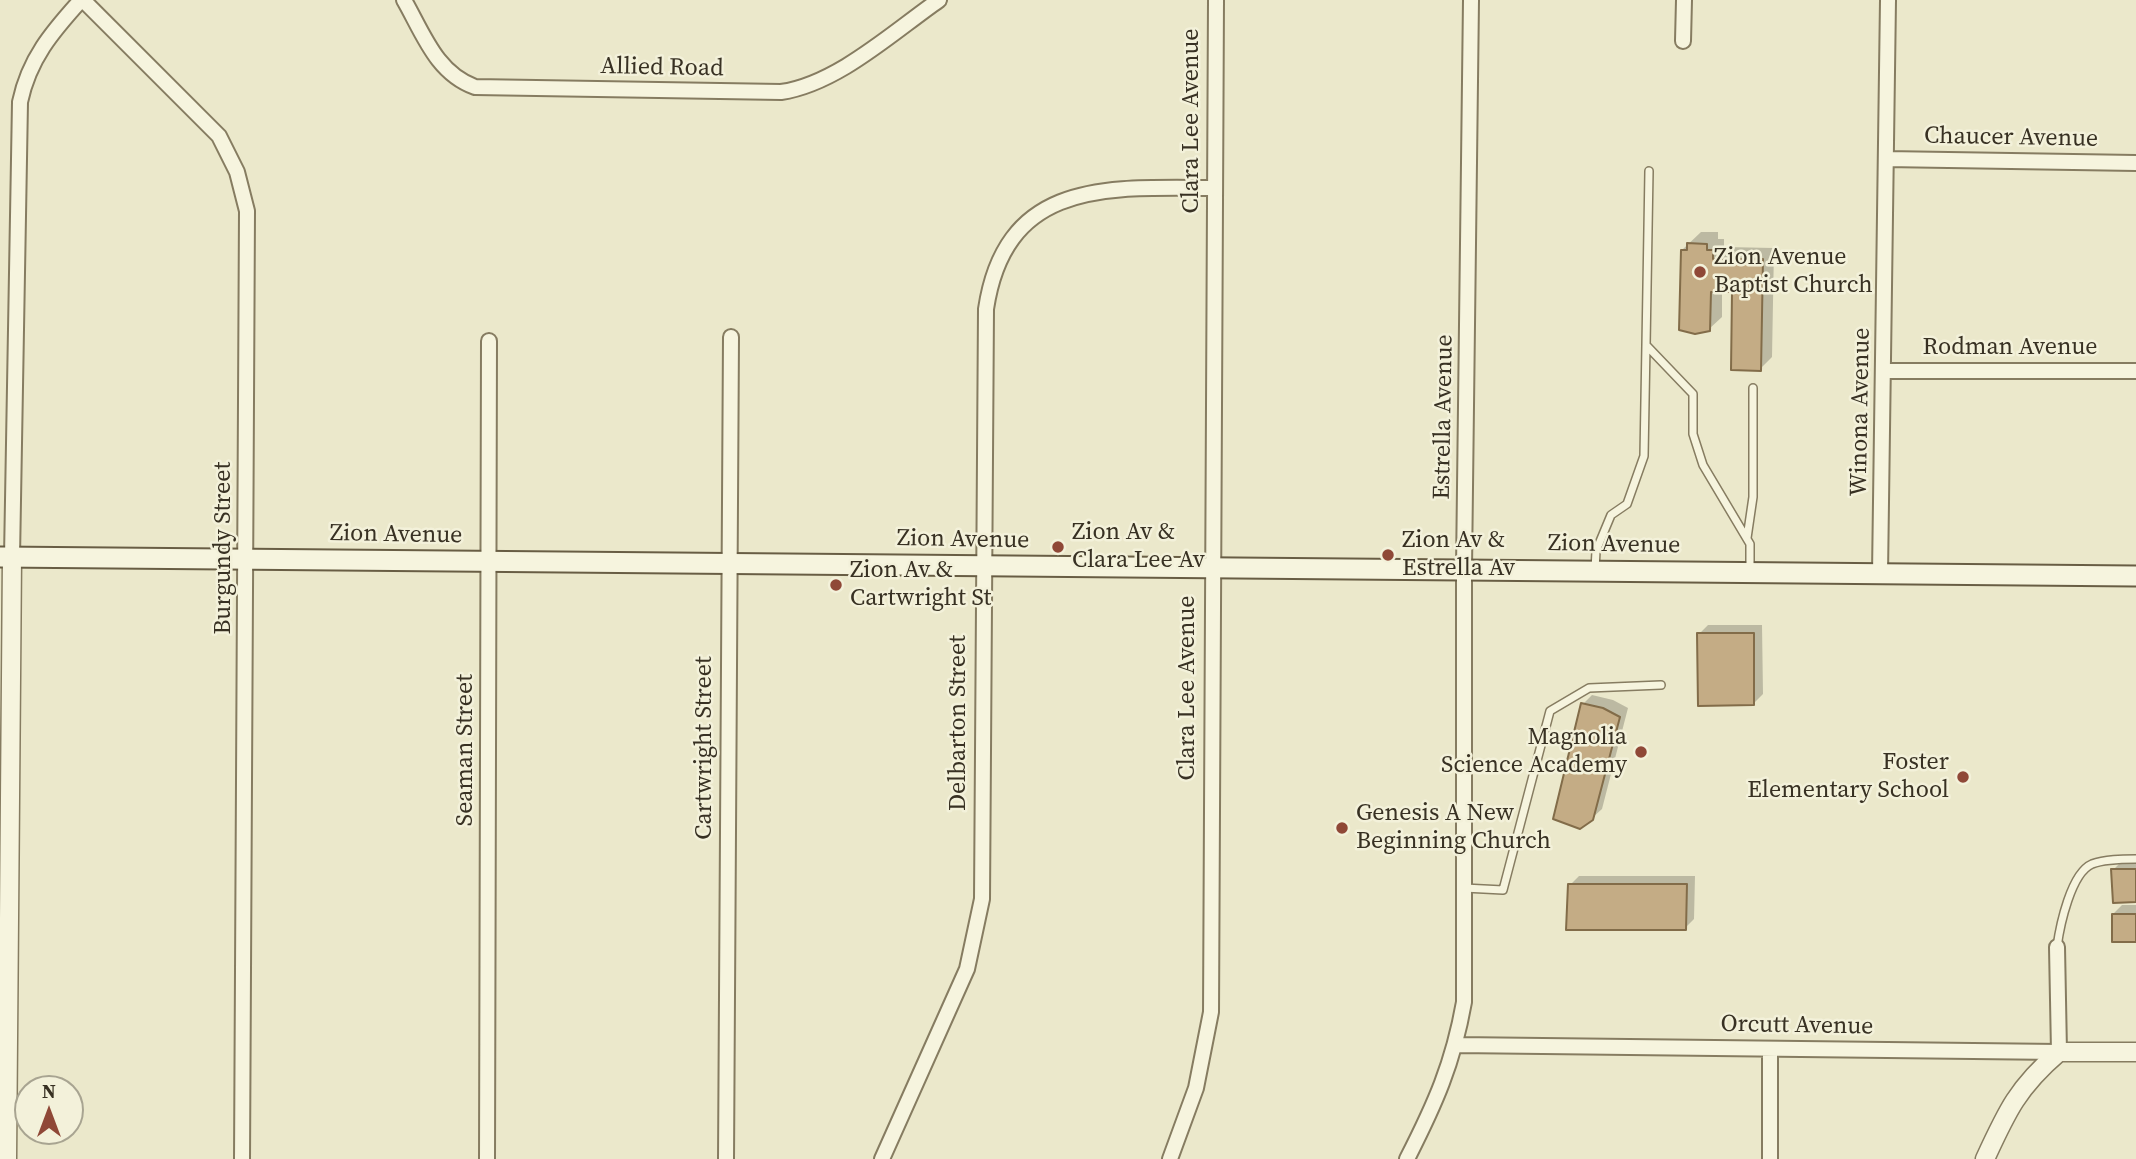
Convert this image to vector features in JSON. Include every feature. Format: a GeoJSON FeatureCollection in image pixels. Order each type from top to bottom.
{"type":"FeatureCollection","features":[{"type":"Feature","properties":{"kind":"main road","name":"Zion Avenue"},"geometry":{"type":"LineString","coordinates":[[6,557],[729,561],[2136,576]]}},
{"type":"Feature","properties":{"kind":"street"},"geometry":{"type":"LineString","coordinates":[[7,1159],[6,557],[20,102],[27,74],[43,43],[82,0]]}},
{"type":"Feature","properties":{"kind":"street","name":"Burgundy Street"},"geometry":{"type":"LineString","coordinates":[[82,0],[219,136],[244,191],[247,211],[242,1159]]}},
{"type":"Feature","properties":{"kind":"street","name":"Allied Road"},"geometry":{"type":"LineString","coordinates":[[404,0],[440,64],[456,78],[475,87],[770,92],[795,90],[829,76],[939,0]]}},
{"type":"Feature","properties":{"kind":"street","name":"Clara Lee Avenue"},"geometry":{"type":"LineString","coordinates":[[1170,1159],[1196,1088],[1211,1012],[1211,566],[1216,0]]}},
{"type":"Feature","properties":{"kind":"street","name":"Estrella Avenue"},"geometry":{"type":"LineString","coordinates":[[1407,1159],[1444,1086],[1457,1045],[1464,1002],[1464,568],[1471,0]]}},
{"type":"Feature","properties":{"kind":"street"},"geometry":{"type":"LineString","coordinates":[[1684,0],[1684,41]]}},
{"type":"Feature","properties":{"kind":"street","name":"Winona Avenue"},"geometry":{"type":"LineString","coordinates":[[1880,573],[1888,0]]}},
{"type":"Feature","properties":{"kind":"street","name":"Chaucer Avenue"},"geometry":{"type":"LineString","coordinates":[[1886,159],[2136,163]]}},
{"type":"Feature","properties":{"kind":"street","name":"Delbarton Street"},"geometry":{"type":"LineString","coordinates":[[882,1159],[967,969],[982,899],[982,565],[986,309],[993,275],[1005,251],[1035,218],[1080,194],[1113,188],[1215,188]]}},
{"type":"Feature","properties":{"kind":"street","name":"Cartwright Street"},"geometry":{"type":"LineString","coordinates":[[726,1159],[731,337]]}},
{"type":"Feature","properties":{"kind":"street","name":"Seaman Street"},"geometry":{"type":"LineString","coordinates":[[487,1159],[489,341]]}},
{"type":"Feature","properties":{"kind":"street","name":"Rodman Avenue"},"geometry":{"type":"LineString","coordinates":[[1884,370],[2136,371]]}},
{"type":"Feature","properties":{"kind":"street"},"geometry":{"type":"LineString","coordinates":[[1985,1159],[2012,1101],[2034,1073],[2059,1052],[2057,947]]}},
{"type":"Feature","properties":{"kind":"street","name":"Orcutt Avenue"},"geometry":{"type":"LineString","coordinates":[[1457,1045],[2136,1052]]}},
{"type":"Feature","properties":{"kind":"street"},"geometry":{"type":"LineString","coordinates":[[1770,1050],[1770,1159]]}},
{"type":"Feature","properties":{"kind":"lane"},"geometry":{"type":"LineString","coordinates":[[1595,570],[1596,551],[1611,516],[1627,503],[1644,456],[1648,171]]}},
{"type":"Feature","properties":{"kind":"lane"},"geometry":{"type":"LineString","coordinates":[[1646,345],[1693,394],[1693,434],[1703,466],[1750,544],[1750,571]]}},
{"type":"Feature","properties":{"kind":"lane"},"geometry":{"type":"LineString","coordinates":[[1747,538],[1754,498],[1754,388]]}},
{"type":"Feature","properties":{"kind":"lane"},"geometry":{"type":"LineString","coordinates":[[1464,888],[1503,890],[1550,711],[1589,688],[1661,685]]}},
{"type":"Feature","properties":{"kind":"lane"},"geometry":{"type":"LineString","coordinates":[[2057,947],[2060,924],[2080,872],[2093,864],[2136,859]]}},
{"type":"Feature","properties":{"kind":"building"},"geometry":{"type":"Polygon","coordinates":[[[1687,243],[1707,244],[1707,250],[1713,250],[1713,259],[1763,259],[1761,371],[1731,370],[1732,292],[1711,292],[1710,331],[1695,334],[1679,330],[1681,250],[1687,250],[1687,243]]]}},
{"type":"Feature","properties":{"kind":"building"},"geometry":{"type":"Polygon","coordinates":[[[1697,633],[1754,633],[1754,705],[1698,706],[1697,633]]]}},
{"type":"Feature","properties":{"kind":"building"},"geometry":{"type":"Polygon","coordinates":[[[1581,703],[1603,708],[1620,717],[1593,820],[1580,829],[1553,819],[1581,703]]]}},
{"type":"Feature","properties":{"kind":"building"},"geometry":{"type":"Polygon","coordinates":[[[2111,869],[2136,869],[2136,902],[2113,903],[2111,869]]]}},
{"type":"Feature","properties":{"kind":"building"},"geometry":{"type":"Polygon","coordinates":[[[1568,884],[1687,884],[1686,930],[1566,930],[1568,884]]]}},
{"type":"Feature","properties":{"kind":"building"},"geometry":{"type":"Polygon","coordinates":[[[2112,914],[2136,914],[2136,942],[2112,942],[2112,914]]]}},
{"type":"Feature","properties":{"kind":"place","name":"Zion Avenue Baptist Church"},"geometry":{"type":"Point","coordinates":[1700,272]}},
{"type":"Feature","properties":{"kind":"place","name":"Zion Av & Clara Lee Av"},"geometry":{"type":"Point","coordinates":[1058,547]}},
{"type":"Feature","properties":{"kind":"place","name":"Zion Av & Estrella Av"},"geometry":{"type":"Point","coordinates":[1388,555]}},
{"type":"Feature","properties":{"kind":"place","name":"Zion Av & Cartwright St"},"geometry":{"type":"Point","coordinates":[836,585]}},
{"type":"Feature","properties":{"kind":"place","name":"Magnolia Science Academy"},"geometry":{"type":"Point","coordinates":[1641,752]}},
{"type":"Feature","properties":{"kind":"place","name":"Foster Elementary School"},"geometry":{"type":"Point","coordinates":[1963,777]}},
{"type":"Feature","properties":{"kind":"place","name":"Genesis A New Beginning Church"},"geometry":{"type":"Point","coordinates":[1342,828]}}]}
